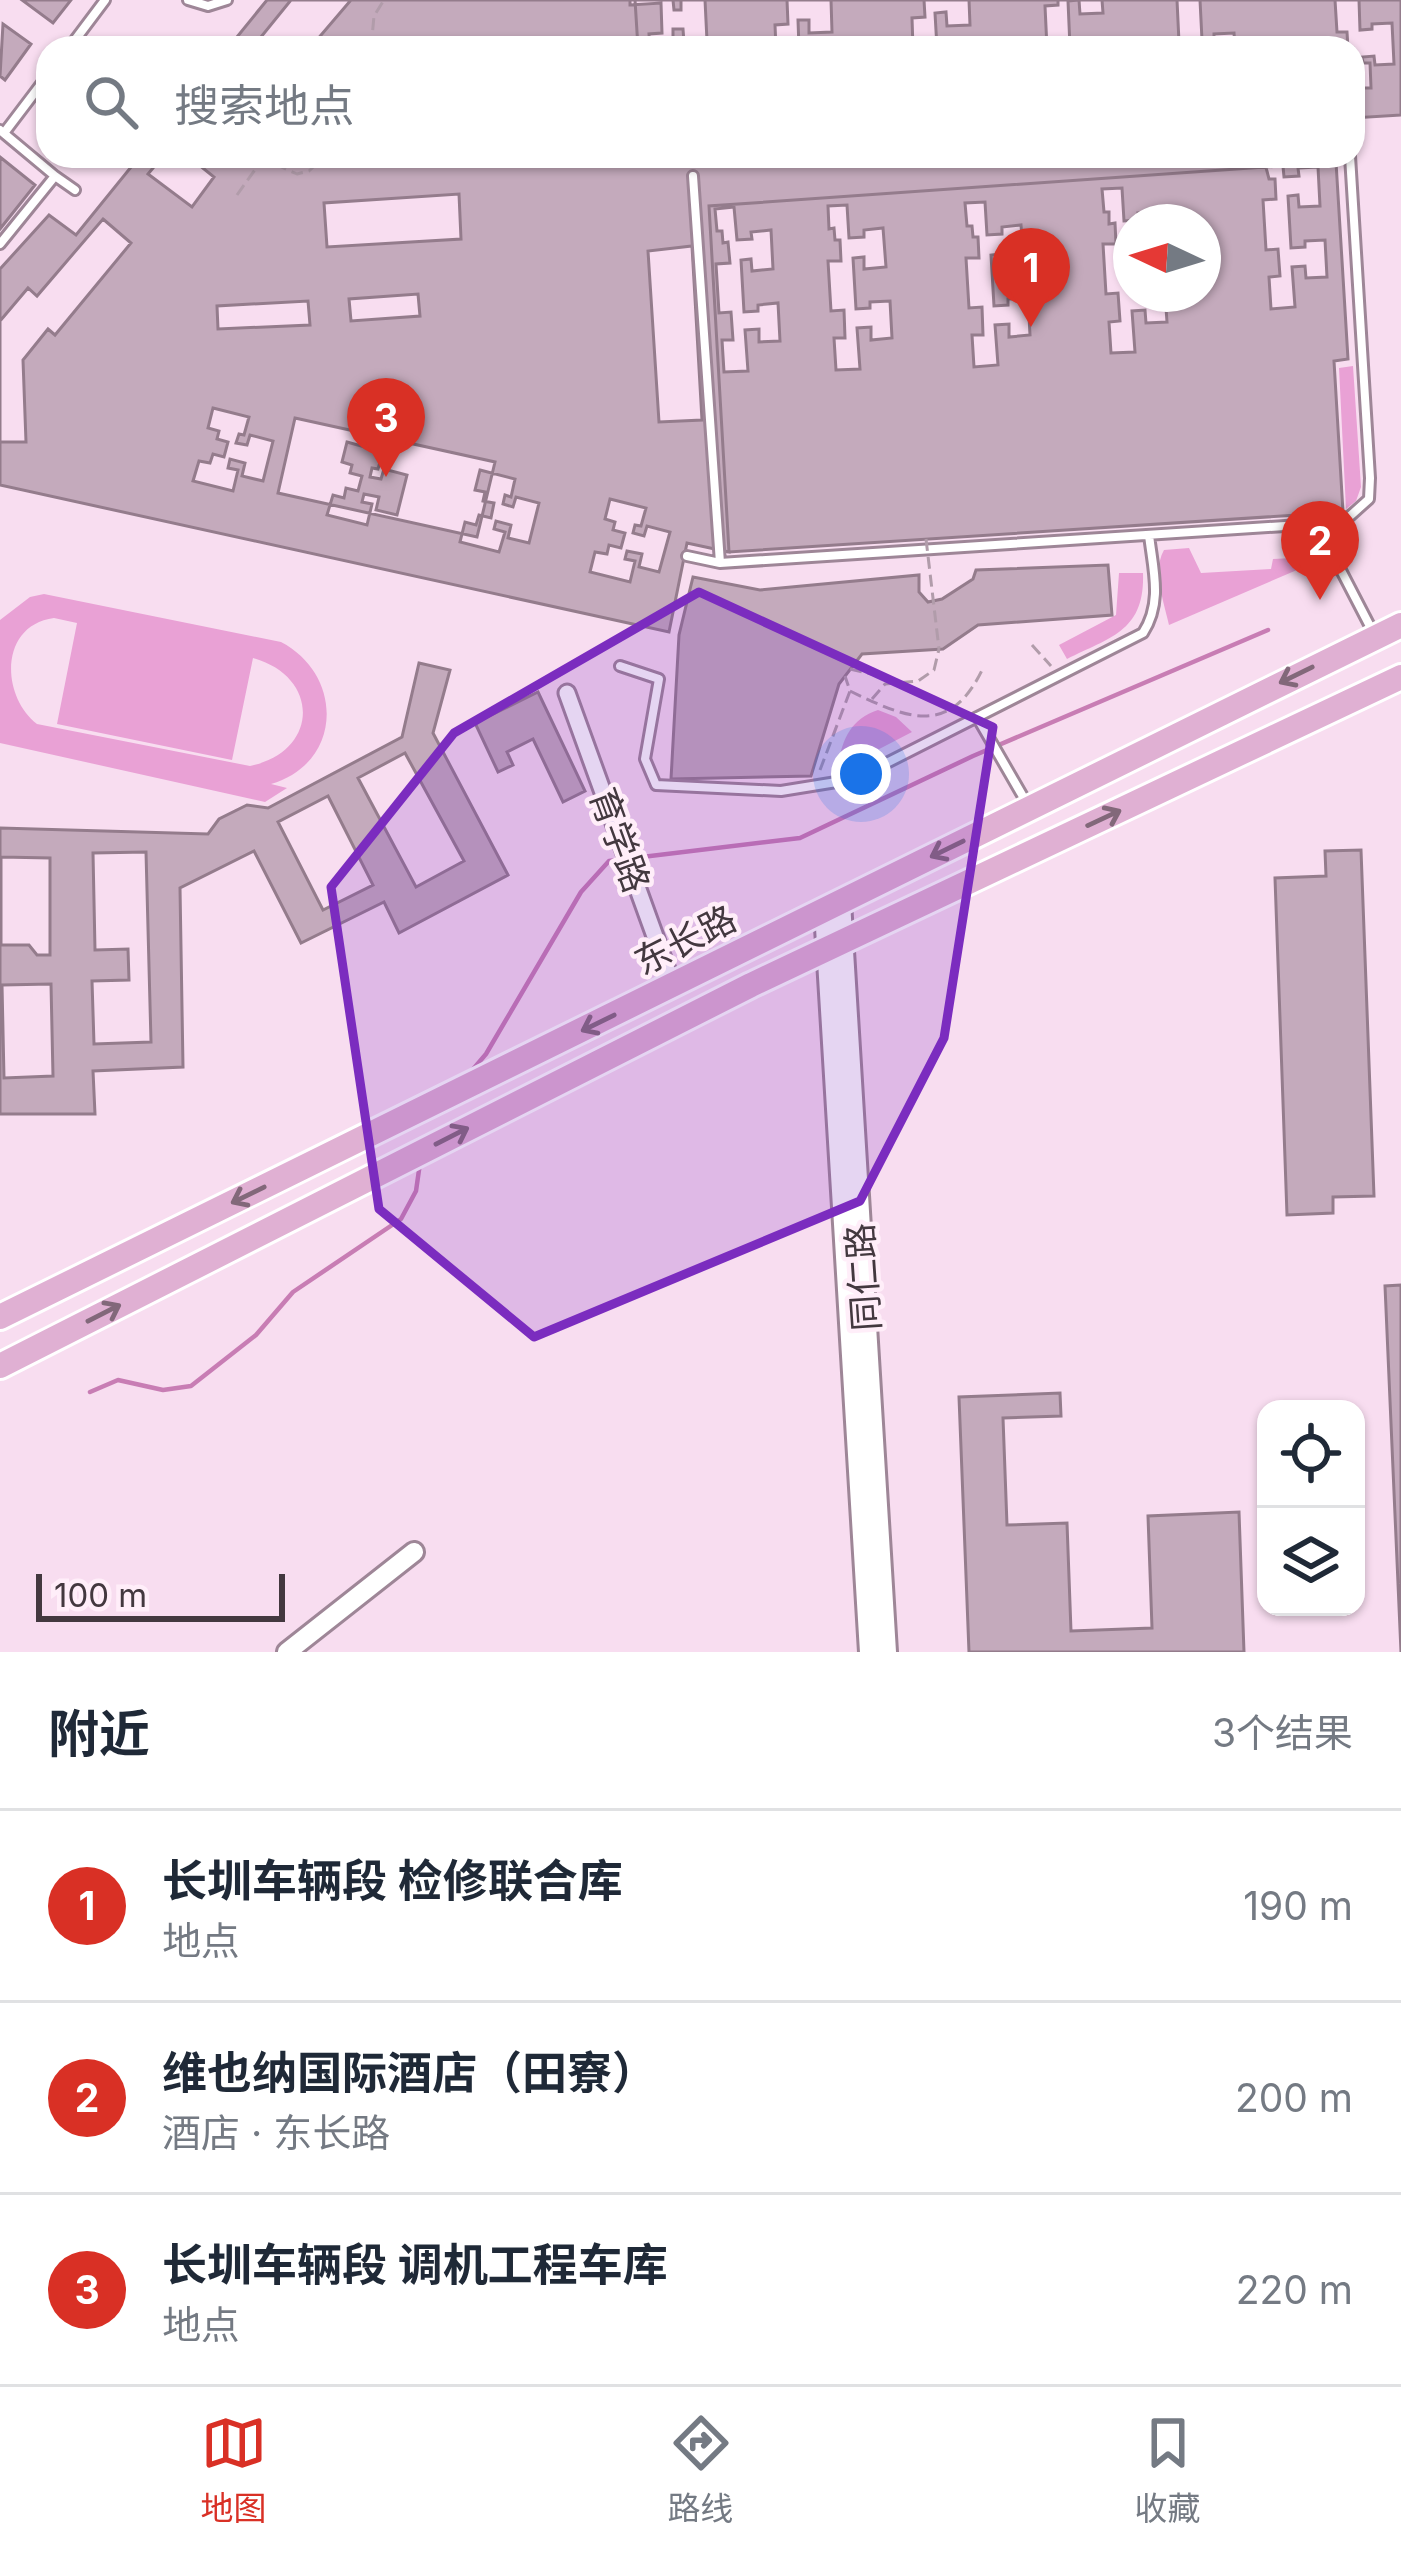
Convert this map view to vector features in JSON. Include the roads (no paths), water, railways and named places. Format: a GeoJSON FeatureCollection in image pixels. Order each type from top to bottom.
{"type":"FeatureCollection","features":[{"type":"Feature","properties":{"kind":"main road","name":"东长路"},"geometry":{"type":"LineString","coordinates":[[0,1317],[1401,625]]}},
{"type":"Feature","properties":{"kind":"main road","name":"东长路"},"geometry":{"type":"LineString","coordinates":[[0,1366],[836,945],[1401,677]]}},
{"type":"Feature","properties":{"kind":"street","name":"育学路"},"geometry":{"type":"LineString","coordinates":[[567,693],[673,986]]}},
{"type":"Feature","properties":{"kind":"street","name":"同仁路"},"geometry":{"type":"LineString","coordinates":[[832,906],[869,1652]]}},
{"type":"Feature","properties":{"kind":"street","name":"同仁路"},"geometry":{"type":"LineString","coordinates":[[844,1108],[886,1652]]}},
{"type":"Feature","properties":{"kind":"street"},"geometry":{"type":"LineString","coordinates":[[287,1652],[414,1552]]}},
{"type":"Feature","properties":{"kind":"lane"},"geometry":{"type":"LineString","coordinates":[[78,36],[105,0]]}},
{"type":"Feature","properties":{"kind":"lane"},"geometry":{"type":"LineString","coordinates":[[188,0],[208,6],[227,0]]}},
{"type":"Feature","properties":{"kind":"lane"},"geometry":{"type":"LineString","coordinates":[[36,90],[2,132],[36,160]]}},
{"type":"Feature","properties":{"kind":"lane"},"geometry":{"type":"LineString","coordinates":[[46,168],[75,190]]}},
{"type":"Feature","properties":{"kind":"lane"},"geometry":{"type":"LineString","coordinates":[[687,556],[720,562],[1317,524],[1350,516],[1369,499],[1351,168]]}},
{"type":"Feature","properties":{"kind":"lane"},"geometry":{"type":"LineString","coordinates":[[0,244],[56,176]]}},
{"type":"Feature","properties":{"kind":"lane"},"geometry":{"type":"LineString","coordinates":[[694,176],[720,562]]}},
{"type":"Feature","properties":{"kind":"lane"},"geometry":{"type":"LineString","coordinates":[[1317,524],[1375,637]]}},
{"type":"Feature","properties":{"kind":"lane"},"geometry":{"type":"LineString","coordinates":[[620,666],[659,679],[645,759],[656,784],[782,790],[855,779],[1143,633],[1154,616],[1156,592],[1149,535]]}},
{"type":"Feature","properties":{"kind":"lane"},"geometry":{"type":"LineString","coordinates":[[977,717],[1030,808]]}},
{"type":"Feature","properties":{"kind":"waterway"},"geometry":{"type":"LineString","coordinates":[[469,1074],[486,1054],[581,892],[609,861],[800,838],[973,756],[1268,630]]}},
{"type":"Feature","properties":{"kind":"waterway"},"geometry":{"type":"LineString","coordinates":[[90,1392],[118,1380],[163,1390],[191,1386],[256,1335],[293,1292],[401,1219],[416,1191],[420,1163]]}},
{"type":"Feature","properties":{"kind":"place","name":"长圳车辆段 检修联合库"},"geometry":{"type":"Point","coordinates":[1031,327]}},
{"type":"Feature","properties":{"kind":"place","name":"长圳车辆段 调机工程车库"},"geometry":{"type":"Point","coordinates":[386,477]}},
{"type":"Feature","properties":{"kind":"place","name":"维也纳国际酒店（田寮）"},"geometry":{"type":"Point","coordinates":[1320,600]}}]}
